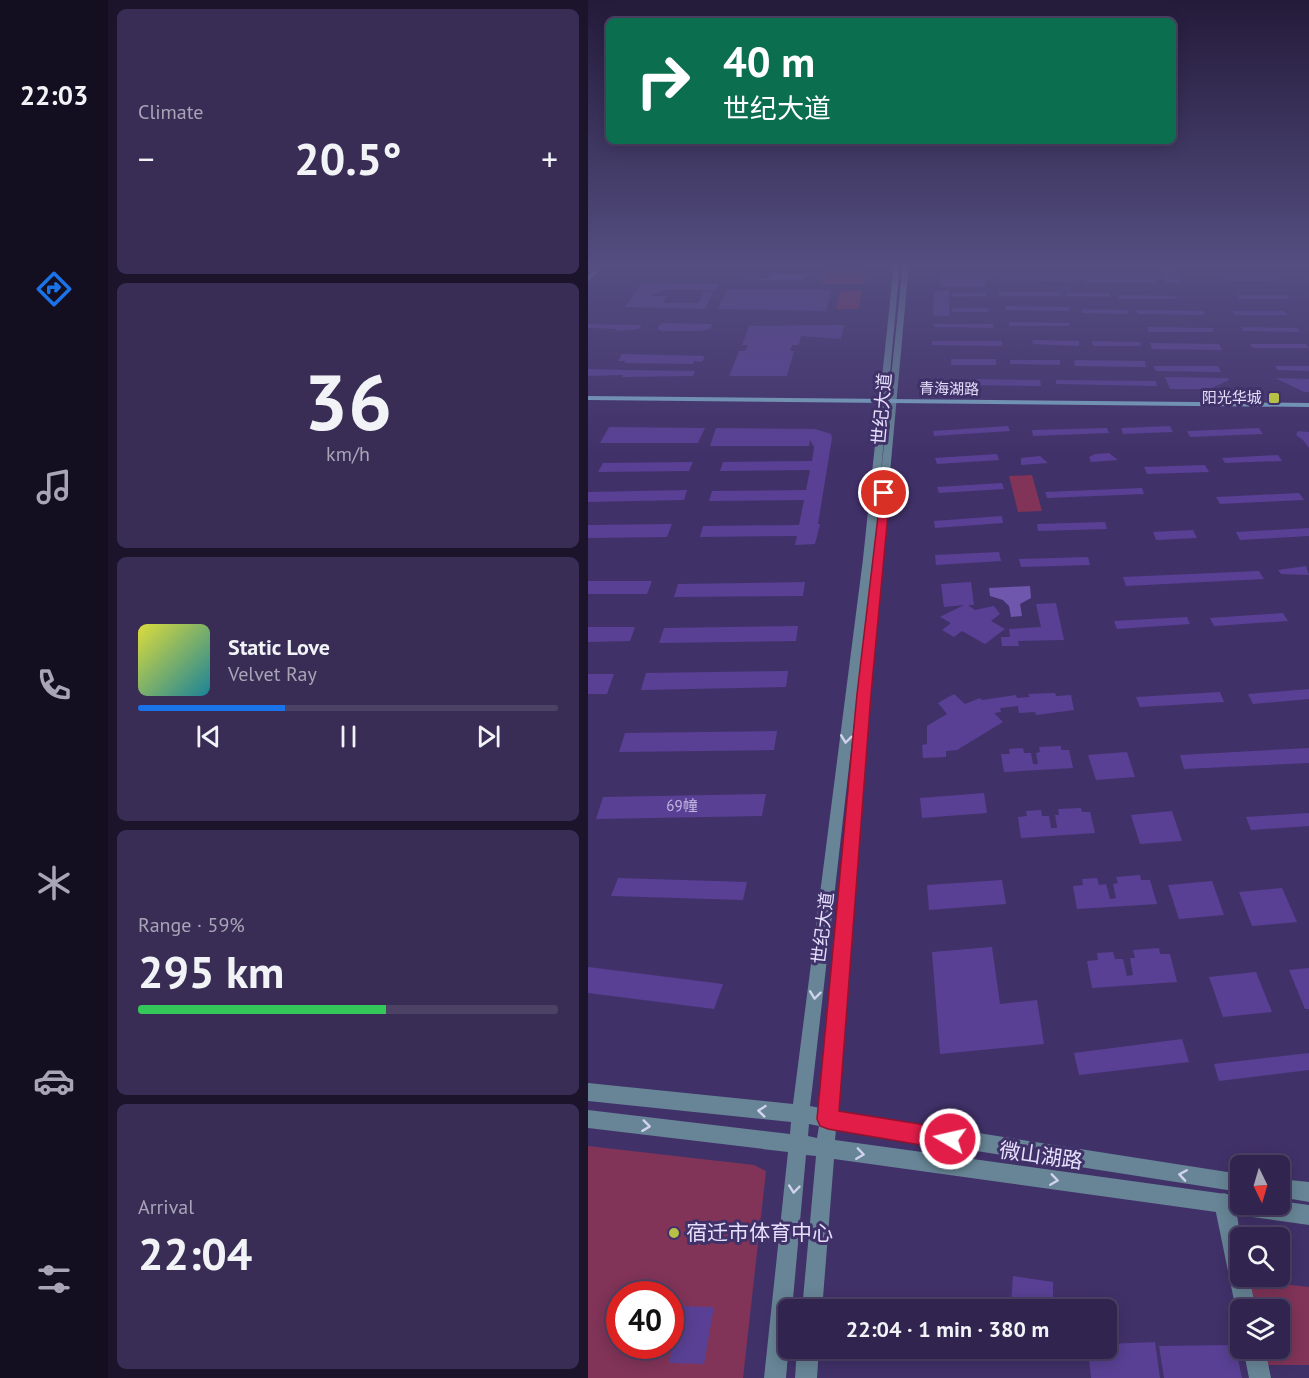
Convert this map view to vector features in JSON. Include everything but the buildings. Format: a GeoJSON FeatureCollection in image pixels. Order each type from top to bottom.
{"type":"FeatureCollection","features":[{"type":"Feature","properties":{"kind":"main road","name":"青海湖路"},"geometry":{"type":"LineString","coordinates":[[588,398],[1309,413]]}},
{"type":"Feature","properties":{"kind":"main road","name":"青海湖路"},"geometry":{"type":"LineString","coordinates":[[588,405],[1309,405]]}},
{"type":"Feature","properties":{"kind":"street","name":"世纪大道"},"geometry":{"type":"LineString","coordinates":[[813,1299],[892,327]]}},
{"type":"Feature","properties":{"kind":"street","name":"世纪大道"},"geometry":{"type":"LineString","coordinates":[[775,1378],[801,1114],[897,327]]}},
{"type":"Feature","properties":{"kind":"street","name":"微山湖路"},"geometry":{"type":"LineString","coordinates":[[588,1092],[801,1114],[1230,1181]]}},
{"type":"Feature","properties":{"kind":"street","name":"微山湖路"},"geometry":{"type":"LineString","coordinates":[[588,1119],[798,1144],[1309,1215]]}},
{"type":"Feature","properties":{"kind":"street"},"geometry":{"type":"LineString","coordinates":[[1290,1189],[1309,1192]]}},
{"type":"Feature","properties":{"kind":"street"},"geometry":{"type":"LineString","coordinates":[[1224,1203],[1244,1299]]}},
{"type":"Feature","properties":{"kind":"street"},"geometry":{"type":"LineString","coordinates":[[806,1378],[807,1359]]}},
{"type":"Feature","properties":{"kind":"street"},"geometry":{"type":"LineString","coordinates":[[1256,1359],[1260,1378]]}},
{"type":"Feature","properties":{"kind":"shaded area"},"geometry":{"type":"Polygon","coordinates":[[[1032,475],[1042,511],[1018,512],[1009,476],[1032,475]]]}},
{"type":"Feature","properties":{"kind":"shaded area"},"geometry":{"type":"Polygon","coordinates":[[[1030,586],[1031,598],[1020,604],[1022,616],[1011,617],[1009,606],[1003,600],[990,596],[989,588],[1030,586]]]}},
{"type":"Feature","properties":{"kind":"shaded area","name":"宿迁市体育中心"},"geometry":{"type":"Polygon","coordinates":[[[588,1146],[754,1165],[766,1171],[743,1378],[588,1378],[588,1146]]]}},
{"type":"Feature","properties":{"kind":"shaded area"},"geometry":{"type":"Polygon","coordinates":[[[1290,1285],[1309,1287],[1309,1365],[1268,1365],[1267,1359],[1290,1359],[1290,1299],[1254,1299],[1251,1287],[1290,1287],[1290,1285]]]}},
{"type":"Feature","properties":{"kind":"place","name":"阳光华城"},"geometry":{"type":"Point","coordinates":[1274,398]}},
{"type":"Feature","properties":{"kind":"place","name":"宿迁市体育中心"},"geometry":{"type":"Point","coordinates":[674,1233]}},
{"type":"Feature","properties":{"kind":"route"},"geometry":{"type":"LineString","coordinates":[[884,493],[864,694],[828,1119],[950,1139]]}}]}
